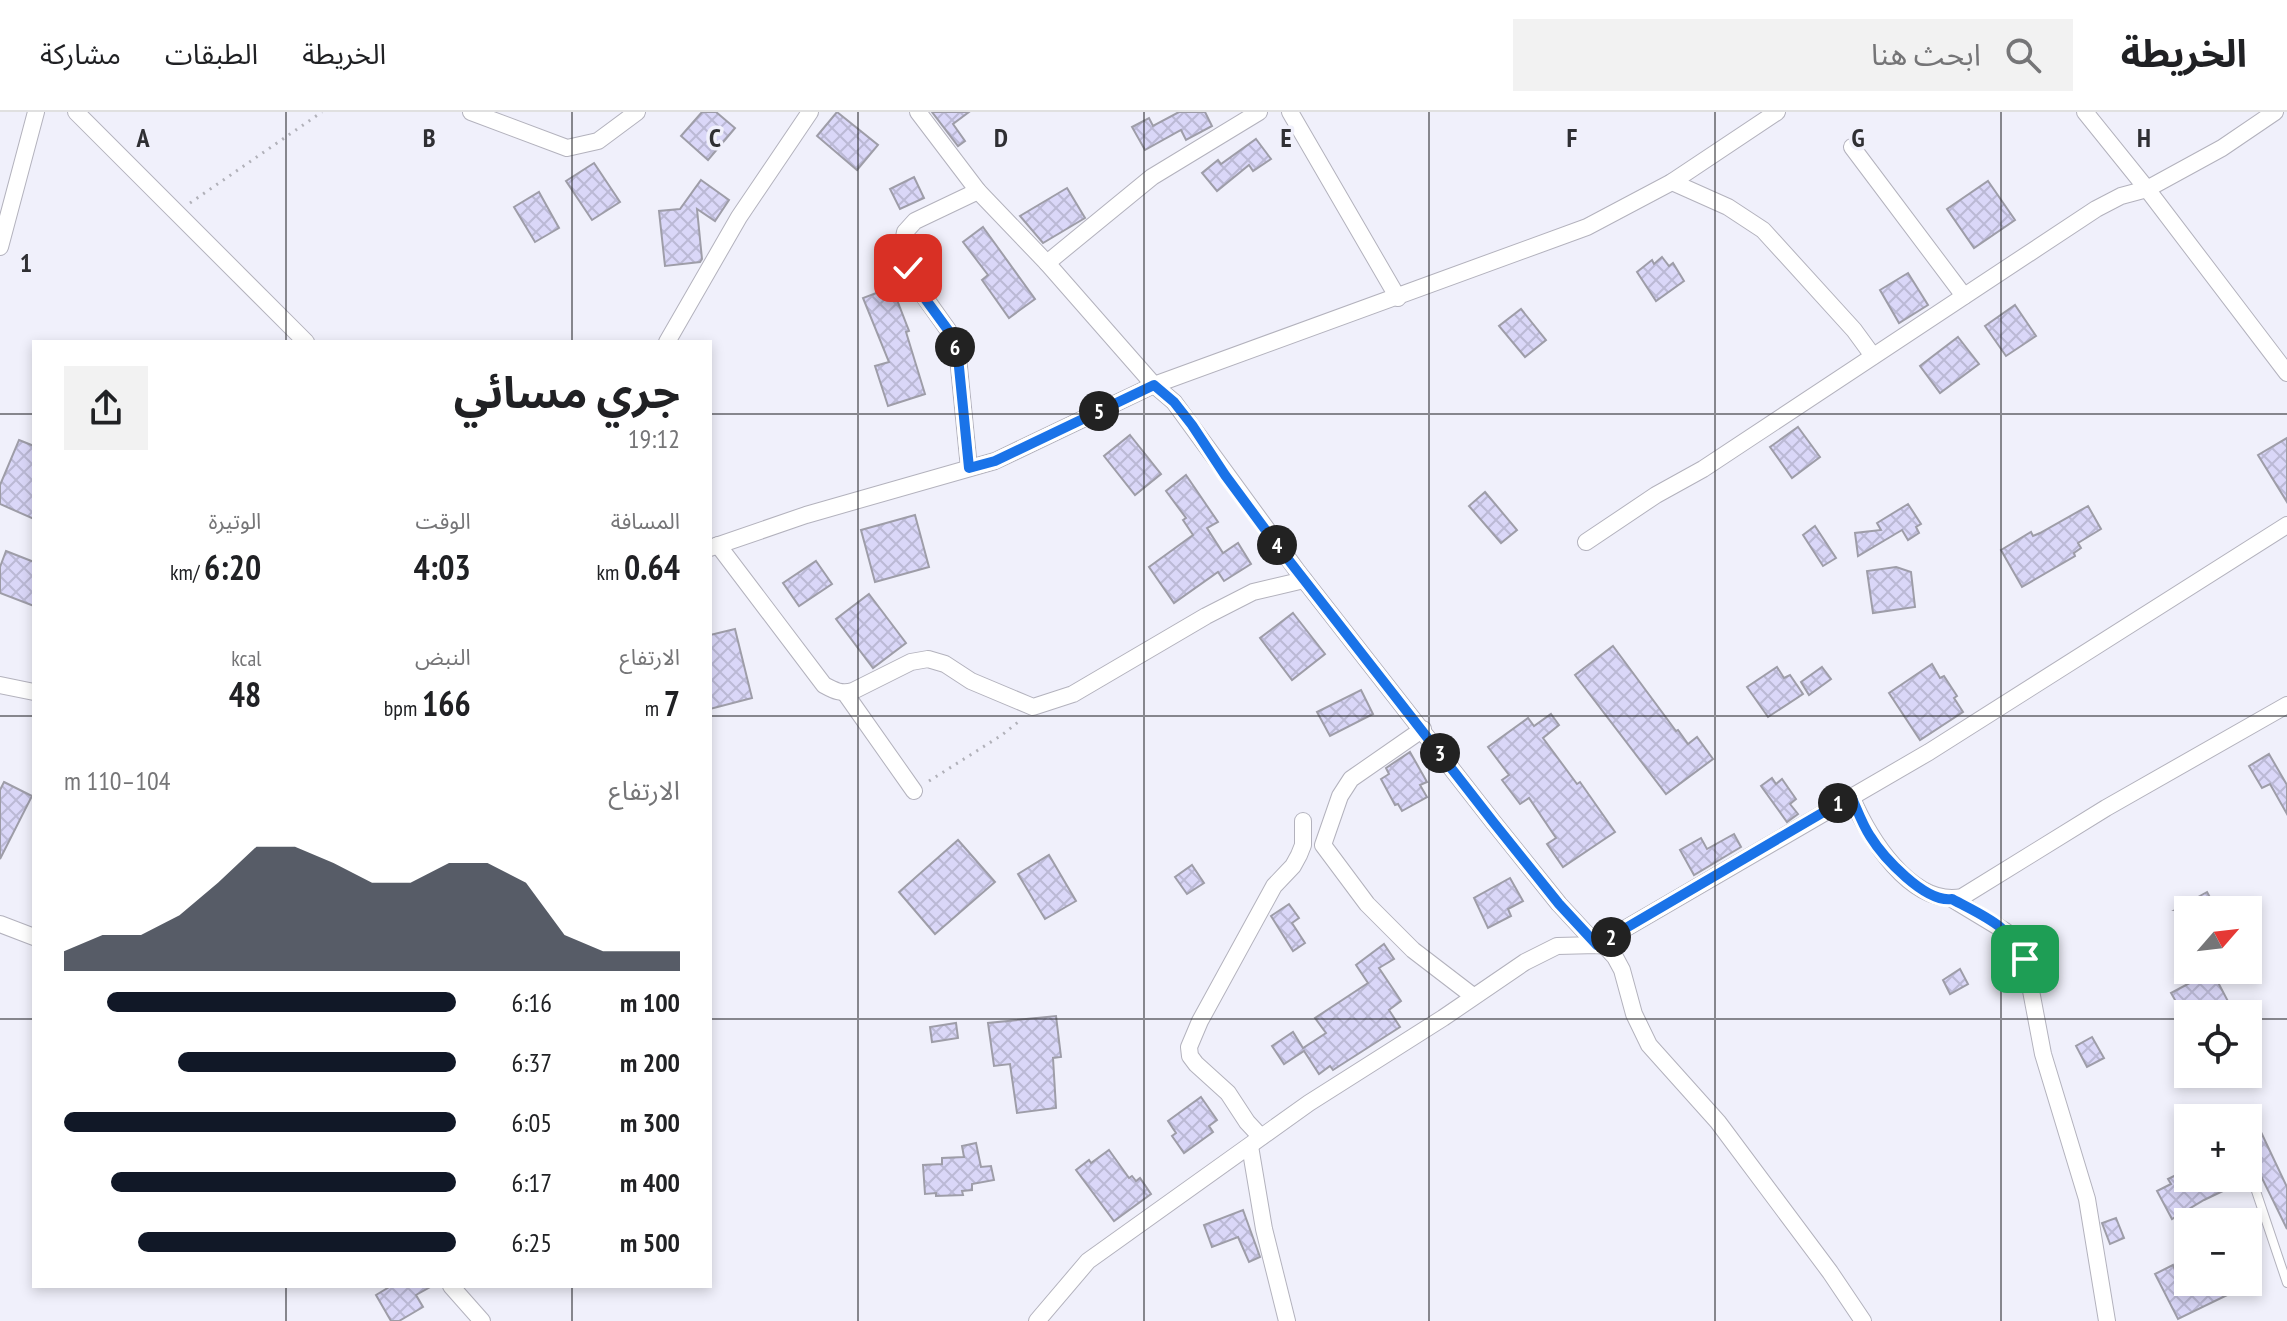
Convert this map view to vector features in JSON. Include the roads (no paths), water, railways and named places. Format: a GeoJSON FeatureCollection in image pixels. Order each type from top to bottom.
{"type":"FeatureCollection","features":[{"type":"Feature","properties":{"kind":"street"},"geometry":{"type":"LineString","coordinates":[[0,247],[36,112]]}},
{"type":"Feature","properties":{"kind":"street"},"geometry":{"type":"LineString","coordinates":[[76,112],[304,340]]}},
{"type":"Feature","properties":{"kind":"street"},"geometry":{"type":"LineString","coordinates":[[471,112],[567,148],[598,141],[637,112]]}},
{"type":"Feature","properties":{"kind":"street"},"geometry":{"type":"LineString","coordinates":[[668,340],[739,217],[810,112]]}},
{"type":"Feature","properties":{"kind":"street"},"geometry":{"type":"LineString","coordinates":[[918,112],[978,191],[1047,263],[1154,385],[1174,402],[1304,580],[1559,904],[1597,945]]}},
{"type":"Feature","properties":{"kind":"street"},"geometry":{"type":"LineString","coordinates":[[1047,263],[1152,177],[1259,112]]}},
{"type":"Feature","properties":{"kind":"street"},"geometry":{"type":"LineString","coordinates":[[1290,112],[1398,298]]}},
{"type":"Feature","properties":{"kind":"street"},"geometry":{"type":"LineString","coordinates":[[914,791],[845,693],[824,685],[714,546],[781,523],[995,461],[1154,385],[1587,227],[1672,182],[1777,112]]}},
{"type":"Feature","properties":{"kind":"street"},"geometry":{"type":"LineString","coordinates":[[2085,112],[2287,373]]}},
{"type":"Feature","properties":{"kind":"street"},"geometry":{"type":"LineString","coordinates":[[1586,542],[1656,495],[1703,469],[2096,209],[2121,196],[2147,189],[2222,148],[2275,112]]}},
{"type":"Feature","properties":{"kind":"street"},"geometry":{"type":"LineString","coordinates":[[1852,147],[1964,296]]}},
{"type":"Feature","properties":{"kind":"street"},"geometry":{"type":"LineString","coordinates":[[1672,182],[1728,207],[1763,230],[1854,330],[1873,356]]}},
{"type":"Feature","properties":{"kind":"street"},"geometry":{"type":"LineString","coordinates":[[969,468],[958,357],[948,330],[911,278],[904,237],[915,221],[978,191]]}},
{"type":"Feature","properties":{"kind":"street"},"geometry":{"type":"LineString","coordinates":[[1597,945],[1929,752],[2287,525]]}},
{"type":"Feature","properties":{"kind":"street"},"geometry":{"type":"LineString","coordinates":[[845,693],[911,662],[928,659],[945,664],[971,681],[1033,707],[1073,694],[1253,592],[1304,580]]}},
{"type":"Feature","properties":{"kind":"street"},"geometry":{"type":"LineString","coordinates":[[0,685],[32,692]]}},
{"type":"Feature","properties":{"kind":"street"},"geometry":{"type":"LineString","coordinates":[[1851,796],[1870,837],[1901,872],[1920,889],[1946,900],[1962,897],[2106,808],[2287,705]]}},
{"type":"Feature","properties":{"kind":"street"},"geometry":{"type":"LineString","coordinates":[[1423,729],[1351,779],[1340,796],[1323,845],[1367,904],[1413,950],[1473,996]]}},
{"type":"Feature","properties":{"kind":"street"},"geometry":{"type":"LineString","coordinates":[[1287,1321],[1264,1229],[1255,1141],[1228,1093],[1196,1064],[1190,1056],[1189,1047],[1200,1021],[1274,886],[1299,855],[1303,845],[1303,821]]}},
{"type":"Feature","properties":{"kind":"street"},"geometry":{"type":"LineString","coordinates":[[1952,899],[2005,931],[2017,941],[2025,959],[2043,1054],[2087,1199],[2107,1321]]}},
{"type":"Feature","properties":{"kind":"street"},"geometry":{"type":"LineString","coordinates":[[0,924],[32,936]]}},
{"type":"Feature","properties":{"kind":"street"},"geometry":{"type":"LineString","coordinates":[[1037,1321],[1088,1261],[1255,1141],[1525,962],[1557,946],[1597,945],[1605,946],[1622,970],[1634,1014],[1649,1045],[1718,1122],[1821,1259],[1863,1321]]}},
{"type":"Feature","properties":{"kind":"street"},"geometry":{"type":"LineString","coordinates":[[453,1288],[482,1321]]}},
{"type":"Feature","properties":{"kind":"lane"},"geometry":{"type":"LineString","coordinates":[[2256,1192],[2287,1283]]}}]}
